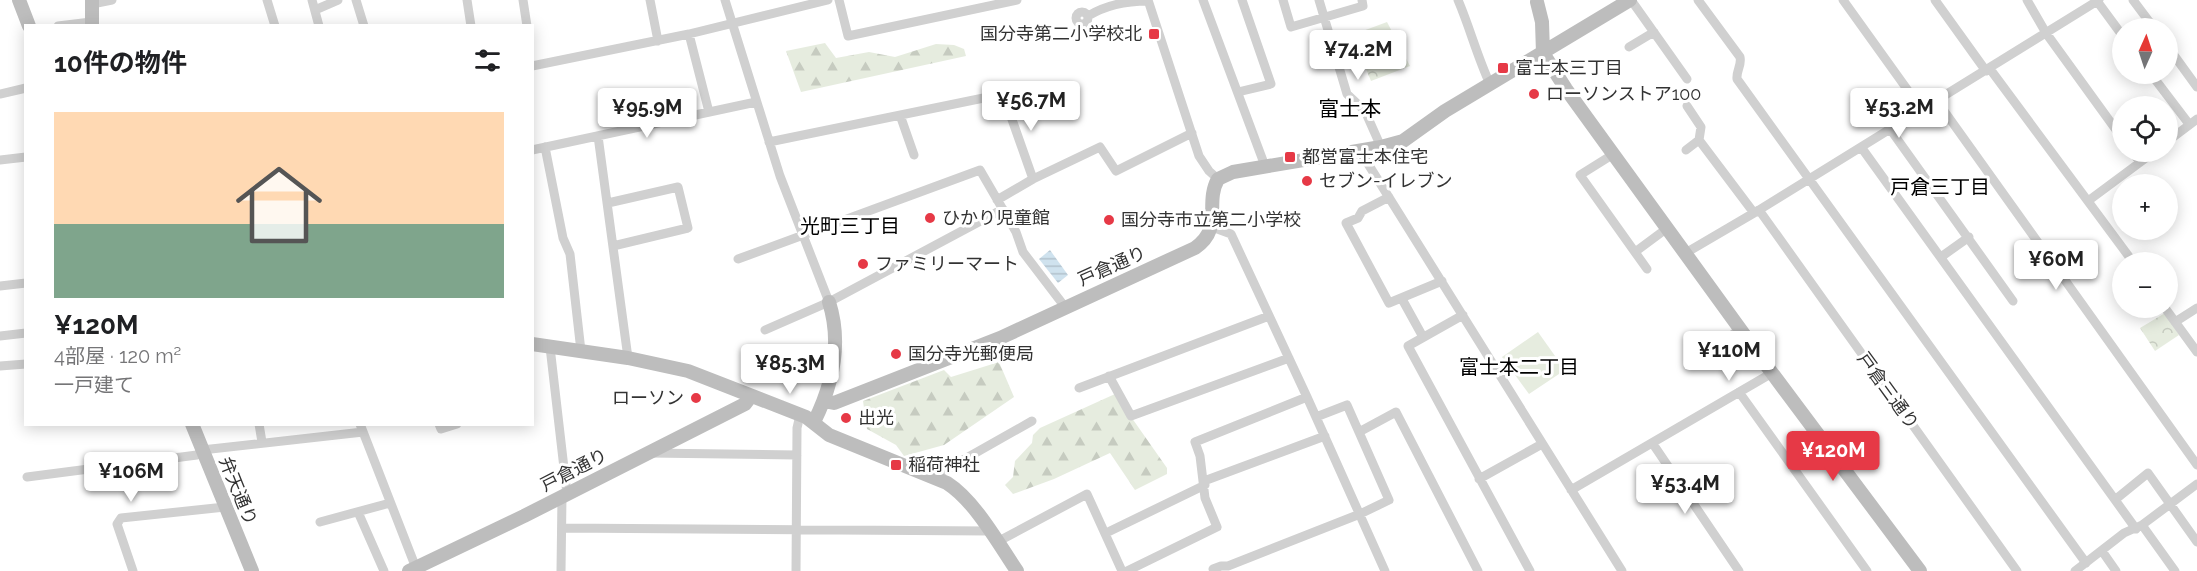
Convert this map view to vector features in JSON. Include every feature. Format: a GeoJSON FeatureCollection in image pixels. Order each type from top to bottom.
{"type":"FeatureCollection","features":[{"type":"Feature","properties":{"kind":"street"},"geometry":{"type":"LineString","coordinates":[[19,0],[28,24]]}},
{"type":"Feature","properties":{"kind":"street"},"geometry":{"type":"LineString","coordinates":[[91,24],[92,2],[112,0]]}},
{"type":"Feature","properties":{"kind":"street"},"geometry":{"type":"LineString","coordinates":[[267,0],[274,24]]}},
{"type":"Feature","properties":{"kind":"street"},"geometry":{"type":"LineString","coordinates":[[312,0],[319,24]]}},
{"type":"Feature","properties":{"kind":"street"},"geometry":{"type":"LineString","coordinates":[[315,10],[338,0]]}},
{"type":"Feature","properties":{"kind":"street"},"geometry":{"type":"LineString","coordinates":[[356,0],[363,24]]}},
{"type":"Feature","properties":{"kind":"street"},"geometry":{"type":"LineString","coordinates":[[467,0],[471,24]]}},
{"type":"Feature","properties":{"kind":"street"},"geometry":{"type":"LineString","coordinates":[[522,0],[527,24]]}},
{"type":"Feature","properties":{"kind":"street"},"geometry":{"type":"LineString","coordinates":[[650,0],[658,40]]}},
{"type":"Feature","properties":{"kind":"street"},"geometry":{"type":"LineString","coordinates":[[725,0],[801,236],[833,316],[836,354],[834,370],[814,422]]}},
{"type":"Feature","properties":{"kind":"street"},"geometry":{"type":"LineString","coordinates":[[534,64],[689,34],[828,0]]}},
{"type":"Feature","properties":{"kind":"street"},"geometry":{"type":"LineString","coordinates":[[838,0],[848,36],[1017,0]]}},
{"type":"Feature","properties":{"kind":"street"},"geometry":{"type":"LineString","coordinates":[[1088,16],[1106,7],[1148,0],[1203,164],[1218,179]]}},
{"type":"Feature","properties":{"kind":"street"},"geometry":{"type":"LineString","coordinates":[[1203,0],[1265,166]]}},
{"type":"Feature","properties":{"kind":"street"},"geometry":{"type":"LineString","coordinates":[[1238,92],[1271,84],[1242,0]]}},
{"type":"Feature","properties":{"kind":"street"},"geometry":{"type":"LineString","coordinates":[[1283,0],[1291,27],[1363,6],[1362,0]]}},
{"type":"Feature","properties":{"kind":"street"},"geometry":{"type":"LineString","coordinates":[[1319,0],[1347,94],[1365,111],[1381,147]]}},
{"type":"Feature","properties":{"kind":"street"},"geometry":{"type":"LineString","coordinates":[[1458,0],[1472,33],[1476,53],[1490,84]]}},
{"type":"Feature","properties":{"kind":"street"},"geometry":{"type":"LineString","coordinates":[[1385,571],[1231,234],[1212,228],[1213,194],[1218,179],[1233,172],[1360,151],[1403,141],[1445,111],[1630,0],[1687,79]]}},
{"type":"Feature","properties":{"kind":"street"},"geometry":{"type":"LineString","coordinates":[[1698,0],[1740,57],[1741,62],[1736,73],[1737,79],[2086,563]]}},
{"type":"Feature","properties":{"kind":"street"},"geometry":{"type":"LineString","coordinates":[[1843,0],[1922,110]]}},
{"type":"Feature","properties":{"kind":"street"},"geometry":{"type":"LineString","coordinates":[[1935,0],[2126,252]]}},
{"type":"Feature","properties":{"kind":"street"},"geometry":{"type":"LineString","coordinates":[[2027,0],[2046,33],[2112,124]]}},
{"type":"Feature","properties":{"kind":"street"},"geometry":{"type":"LineString","coordinates":[[2133,0],[2146,18]]}},
{"type":"Feature","properties":{"kind":"street"},"geometry":{"type":"LineString","coordinates":[[1536,1],[1542,22],[1543,53],[1612,155],[1684,254],[1920,571]]}},
{"type":"Feature","properties":{"kind":"street"},"geometry":{"type":"LineString","coordinates":[[1684,254],[2098,1],[2112,21]]}},
{"type":"Feature","properties":{"kind":"street"},"geometry":{"type":"LineString","coordinates":[[1629,47],[1654,32]]}},
{"type":"Feature","properties":{"kind":"street"},"geometry":{"type":"LineString","coordinates":[[689,34],[709,112]]}},
{"type":"Feature","properties":{"kind":"street"},"geometry":{"type":"LineString","coordinates":[[2178,61],[2197,87]]}},
{"type":"Feature","properties":{"kind":"street"},"geometry":{"type":"LineString","coordinates":[[2160,84],[2193,122],[2178,133]]}},
{"type":"Feature","properties":{"kind":"street"},"geometry":{"type":"LineString","coordinates":[[0,94],[24,88]]}},
{"type":"Feature","properties":{"kind":"street"},"geometry":{"type":"LineString","coordinates":[[769,142],[1003,94],[1033,179]]}},
{"type":"Feature","properties":{"kind":"street"},"geometry":{"type":"LineString","coordinates":[[1937,101],[2197,465]]}},
{"type":"Feature","properties":{"kind":"street"},"geometry":{"type":"LineString","coordinates":[[534,150],[756,102]]}},
{"type":"Feature","properties":{"kind":"street"},"geometry":{"type":"LineString","coordinates":[[1686,150],[1699,140],[1701,127],[1687,106]]}},
{"type":"Feature","properties":{"kind":"street"},"geometry":{"type":"LineString","coordinates":[[900,115],[914,155]]}},
{"type":"Feature","properties":{"kind":"street"},"geometry":{"type":"LineString","coordinates":[[1890,129],[2013,300]]}},
{"type":"Feature","properties":{"kind":"street"},"geometry":{"type":"LineString","coordinates":[[997,200],[1033,179],[1100,147],[1116,171],[1192,133]]}},
{"type":"Feature","properties":{"kind":"street"},"geometry":{"type":"LineString","coordinates":[[598,136],[628,358]]}},
{"type":"Feature","properties":{"kind":"street","name":"戸倉三通り"},"geometry":{"type":"LineString","coordinates":[[1699,140],[1756,212],[2017,571]]}},
{"type":"Feature","properties":{"kind":"street"},"geometry":{"type":"LineString","coordinates":[[545,147],[562,238],[570,254],[581,351]]}},
{"type":"Feature","properties":{"kind":"street"},"geometry":{"type":"LineString","coordinates":[[1861,147],[2116,499],[2175,571]]}},
{"type":"Feature","properties":{"kind":"street"},"geometry":{"type":"LineString","coordinates":[[1360,151],[1620,570]]}},
{"type":"Feature","properties":{"kind":"street"},"geometry":{"type":"LineString","coordinates":[[1612,155],[1580,175],[1647,269]]}},
{"type":"Feature","properties":{"kind":"street"},"geometry":{"type":"LineString","coordinates":[[0,160],[24,158]]}},
{"type":"Feature","properties":{"kind":"street"},"geometry":{"type":"LineString","coordinates":[[2088,201],[2140,162]]}},
{"type":"Feature","properties":{"kind":"street"},"geometry":{"type":"LineString","coordinates":[[738,259],[980,170],[1016,232],[1023,252],[1065,307]]}},
{"type":"Feature","properties":{"kind":"street"},"geometry":{"type":"LineString","coordinates":[[608,204],[678,186],[688,228],[614,246]]}},
{"type":"Feature","properties":{"kind":"street"},"geometry":{"type":"LineString","coordinates":[[1389,197],[1362,211],[1358,218],[1346,223],[1389,303],[1442,281]]}},
{"type":"Feature","properties":{"kind":"street"},"geometry":{"type":"LineString","coordinates":[[765,330],[829,302],[1003,209]]}},
{"type":"Feature","properties":{"kind":"street","name":"戸倉通り"},"geometry":{"type":"LineString","coordinates":[[824,401],[834,403],[954,356],[1065,307],[1195,248],[1205,240],[1212,228]]}},
{"type":"Feature","properties":{"kind":"street"},"geometry":{"type":"LineString","coordinates":[[1635,252],[1666,229]]}},
{"type":"Feature","properties":{"kind":"street"},"geometry":{"type":"LineString","coordinates":[[1941,257],[1969,237]]}},
{"type":"Feature","properties":{"kind":"street"},"geometry":{"type":"LineString","coordinates":[[0,286],[24,283]]}},
{"type":"Feature","properties":{"kind":"street"},"geometry":{"type":"LineString","coordinates":[[1402,299],[1423,337]]}},
{"type":"Feature","properties":{"kind":"street"},"geometry":{"type":"LineString","coordinates":[[2175,322],[2197,308]]}},
{"type":"Feature","properties":{"kind":"street"},"geometry":{"type":"LineString","coordinates":[[1463,315],[1408,346],[1530,571]]}},
{"type":"Feature","properties":{"kind":"street"},"geometry":{"type":"LineString","coordinates":[[1079,388],[1269,316]]}},
{"type":"Feature","properties":{"kind":"street"},"geometry":{"type":"LineString","coordinates":[[2172,318],[2197,352]]}},
{"type":"Feature","properties":{"kind":"street"},"geometry":{"type":"LineString","coordinates":[[1695,363],[1740,329]]}},
{"type":"Feature","properties":{"kind":"street"},"geometry":{"type":"LineString","coordinates":[[0,336],[24,333]]}},
{"type":"Feature","properties":{"kind":"street"},"geometry":{"type":"LineString","coordinates":[[534,344],[628,358],[688,371],[800,415],[814,422],[829,435],[933,477],[956,489],[1017,571]]}},
{"type":"Feature","properties":{"kind":"street"},"geometry":{"type":"LineString","coordinates":[[550,347],[565,495],[561,571]]}},
{"type":"Feature","properties":{"kind":"street"},"geometry":{"type":"LineString","coordinates":[[1109,376],[1131,416],[1289,358]]}},
{"type":"Feature","properties":{"kind":"street"},"geometry":{"type":"LineString","coordinates":[[0,366],[24,364]]}},
{"type":"Feature","properties":{"kind":"street"},"geometry":{"type":"LineString","coordinates":[[1571,490],[1772,373]]}},
{"type":"Feature","properties":{"kind":"street"},"geometry":{"type":"LineString","coordinates":[[1739,392],[1867,571]]}},
{"type":"Feature","properties":{"kind":"street","name":"戸倉通り"},"geometry":{"type":"LineString","coordinates":[[413,569],[744,404],[751,396]]}},
{"type":"Feature","properties":{"kind":"street"},"geometry":{"type":"LineString","coordinates":[[1127,571],[1216,527],[1206,498],[1200,456],[1195,442],[1307,397]]}},
{"type":"Feature","properties":{"kind":"street"},"geometry":{"type":"LineString","coordinates":[[1213,569],[1228,566],[1360,514],[1389,500],[1347,405],[1316,417]]}},
{"type":"Feature","properties":{"kind":"street"},"geometry":{"type":"LineString","coordinates":[[1359,432],[1396,412],[1478,571]]}},
{"type":"Feature","properties":{"kind":"street"},"geometry":{"type":"LineString","coordinates":[[796,571],[796,455],[800,415]]}},
{"type":"Feature","properties":{"kind":"street"},"geometry":{"type":"LineString","coordinates":[[933,477],[1032,421]]}},
{"type":"Feature","properties":{"kind":"street","name":"弁天通り"},"geometry":{"type":"LineString","coordinates":[[193,426],[252,571]]}},
{"type":"Feature","properties":{"kind":"street"},"geometry":{"type":"LineString","coordinates":[[259,426],[262,442]]}},
{"type":"Feature","properties":{"kind":"street"},"geometry":{"type":"LineString","coordinates":[[27,477],[197,455],[202,450],[361,428],[413,569]]}},
{"type":"Feature","properties":{"kind":"street"},"geometry":{"type":"LineString","coordinates":[[1106,533],[1205,483],[1325,436]]}},
{"type":"Feature","properties":{"kind":"street"},"geometry":{"type":"LineString","coordinates":[[1479,479],[1542,444]]}},
{"type":"Feature","properties":{"kind":"street"},"geometry":{"type":"LineString","coordinates":[[1653,444],[1739,571]]}},
{"type":"Feature","properties":{"kind":"street"},"geometry":{"type":"LineString","coordinates":[[647,453],[796,455]]}},
{"type":"Feature","properties":{"kind":"street"},"geometry":{"type":"LineString","coordinates":[[2116,499],[2148,473],[2197,542]]}},
{"type":"Feature","properties":{"kind":"street"},"geometry":{"type":"LineString","coordinates":[[2075,571],[2124,533],[2139,527],[2197,484]]}},
{"type":"Feature","properties":{"kind":"street"},"geometry":{"type":"LineString","coordinates":[[562,528],[796,529],[993,536],[1087,494],[1122,571]]}},
{"type":"Feature","properties":{"kind":"street"},"geometry":{"type":"LineString","coordinates":[[320,522],[390,503]]}},
{"type":"Feature","properties":{"kind":"street"},"geometry":{"type":"LineString","coordinates":[[133,571],[117,524],[121,518],[225,507]]}},
{"type":"Feature","properties":{"kind":"street"},"geometry":{"type":"LineString","coordinates":[[358,512],[384,571]]}},
{"type":"Feature","properties":{"kind":"street"},"geometry":{"type":"LineString","coordinates":[[2102,551],[2116,571]]}},
{"type":"Feature","properties":{"kind":"green space"},"geometry":{"type":"Polygon","coordinates":[[[1387,22],[1410,66],[1371,81],[1352,35],[1387,22]]]}},
{"type":"Feature","properties":{"kind":"green space"},"geometry":{"type":"Polygon","coordinates":[[[825,43],[836,58],[869,52],[895,57],[936,44],[954,45],[964,49],[966,56],[801,92],[786,51],[825,43]]]}},
{"type":"Feature","properties":{"kind":"green space"},"geometry":{"type":"Polygon","coordinates":[[[2157,318],[2168,318],[2179,335],[2155,351],[2140,328],[2157,318]]]}},
{"type":"Feature","properties":{"kind":"green space"},"geometry":{"type":"Polygon","coordinates":[[[1538,332],[1565,370],[1529,394],[1502,357],[1538,332]]]}},
{"type":"Feature","properties":{"kind":"green space"},"geometry":{"type":"Polygon","coordinates":[[[999,362],[1014,397],[944,445],[904,456],[896,445],[867,429],[863,401],[944,370],[951,377],[999,362]]]}},
{"type":"Feature","properties":{"kind":"green space"},"geometry":{"type":"Polygon","coordinates":[[[1115,394],[1167,468],[1167,474],[1135,490],[1110,453],[1054,479],[1013,494],[1005,485],[1013,477],[1015,461],[1032,443],[1033,435],[1040,428],[1115,394]]]}},
{"type":"Feature","properties":{"kind":"water"},"geometry":{"type":"Polygon","coordinates":[[[1050,250],[1068,275],[1058,283],[1039,259],[1050,250]]]}},
{"type":"Feature","properties":{"kind":"place","name":"国分寺第二小学校北"},"geometry":{"type":"Point","coordinates":[1154,34]}},
{"type":"Feature","properties":{"kind":"place","name":"富士本三丁目"},"geometry":{"type":"Point","coordinates":[1503,68]}},
{"type":"Feature","properties":{"kind":"place","name":"ローソンストア100"},"geometry":{"type":"Point","coordinates":[1534,94]}},
{"type":"Feature","properties":{"kind":"place","name":"都営富士本住宅"},"geometry":{"type":"Point","coordinates":[1290,157]}},
{"type":"Feature","properties":{"kind":"place","name":"セブン-イレブン"},"geometry":{"type":"Point","coordinates":[1307,181]}},
{"type":"Feature","properties":{"kind":"place","name":"ひかり児童館"},"geometry":{"type":"Point","coordinates":[930,218]}},
{"type":"Feature","properties":{"kind":"place","name":"国分寺市立第二小学校"},"geometry":{"type":"Point","coordinates":[1109,220]}},
{"type":"Feature","properties":{"kind":"place","name":"ファミリーマート"},"geometry":{"type":"Point","coordinates":[863,264]}},
{"type":"Feature","properties":{"kind":"place","name":"国分寺光郵便局"},"geometry":{"type":"Point","coordinates":[896,354]}},
{"type":"Feature","properties":{"kind":"place","name":"ローソン"},"geometry":{"type":"Point","coordinates":[696,398]}},
{"type":"Feature","properties":{"kind":"place","name":"出光"},"geometry":{"type":"Point","coordinates":[846,418]}},
{"type":"Feature","properties":{"kind":"place","name":"稲荷神社"},"geometry":{"type":"Point","coordinates":[896,465]}},
{"type":"Feature","properties":{"kind":"district","name":"富士本"},"geometry":{"type":"Point","coordinates":[1350,109]}},
{"type":"Feature","properties":{"kind":"district","name":"戸倉三丁目"},"geometry":{"type":"Point","coordinates":[1940,187]}},
{"type":"Feature","properties":{"kind":"district","name":"光町三丁目"},"geometry":{"type":"Point","coordinates":[850,226]}},
{"type":"Feature","properties":{"kind":"district","name":"富士本二丁目"},"geometry":{"type":"Point","coordinates":[1519,367]}}]}
